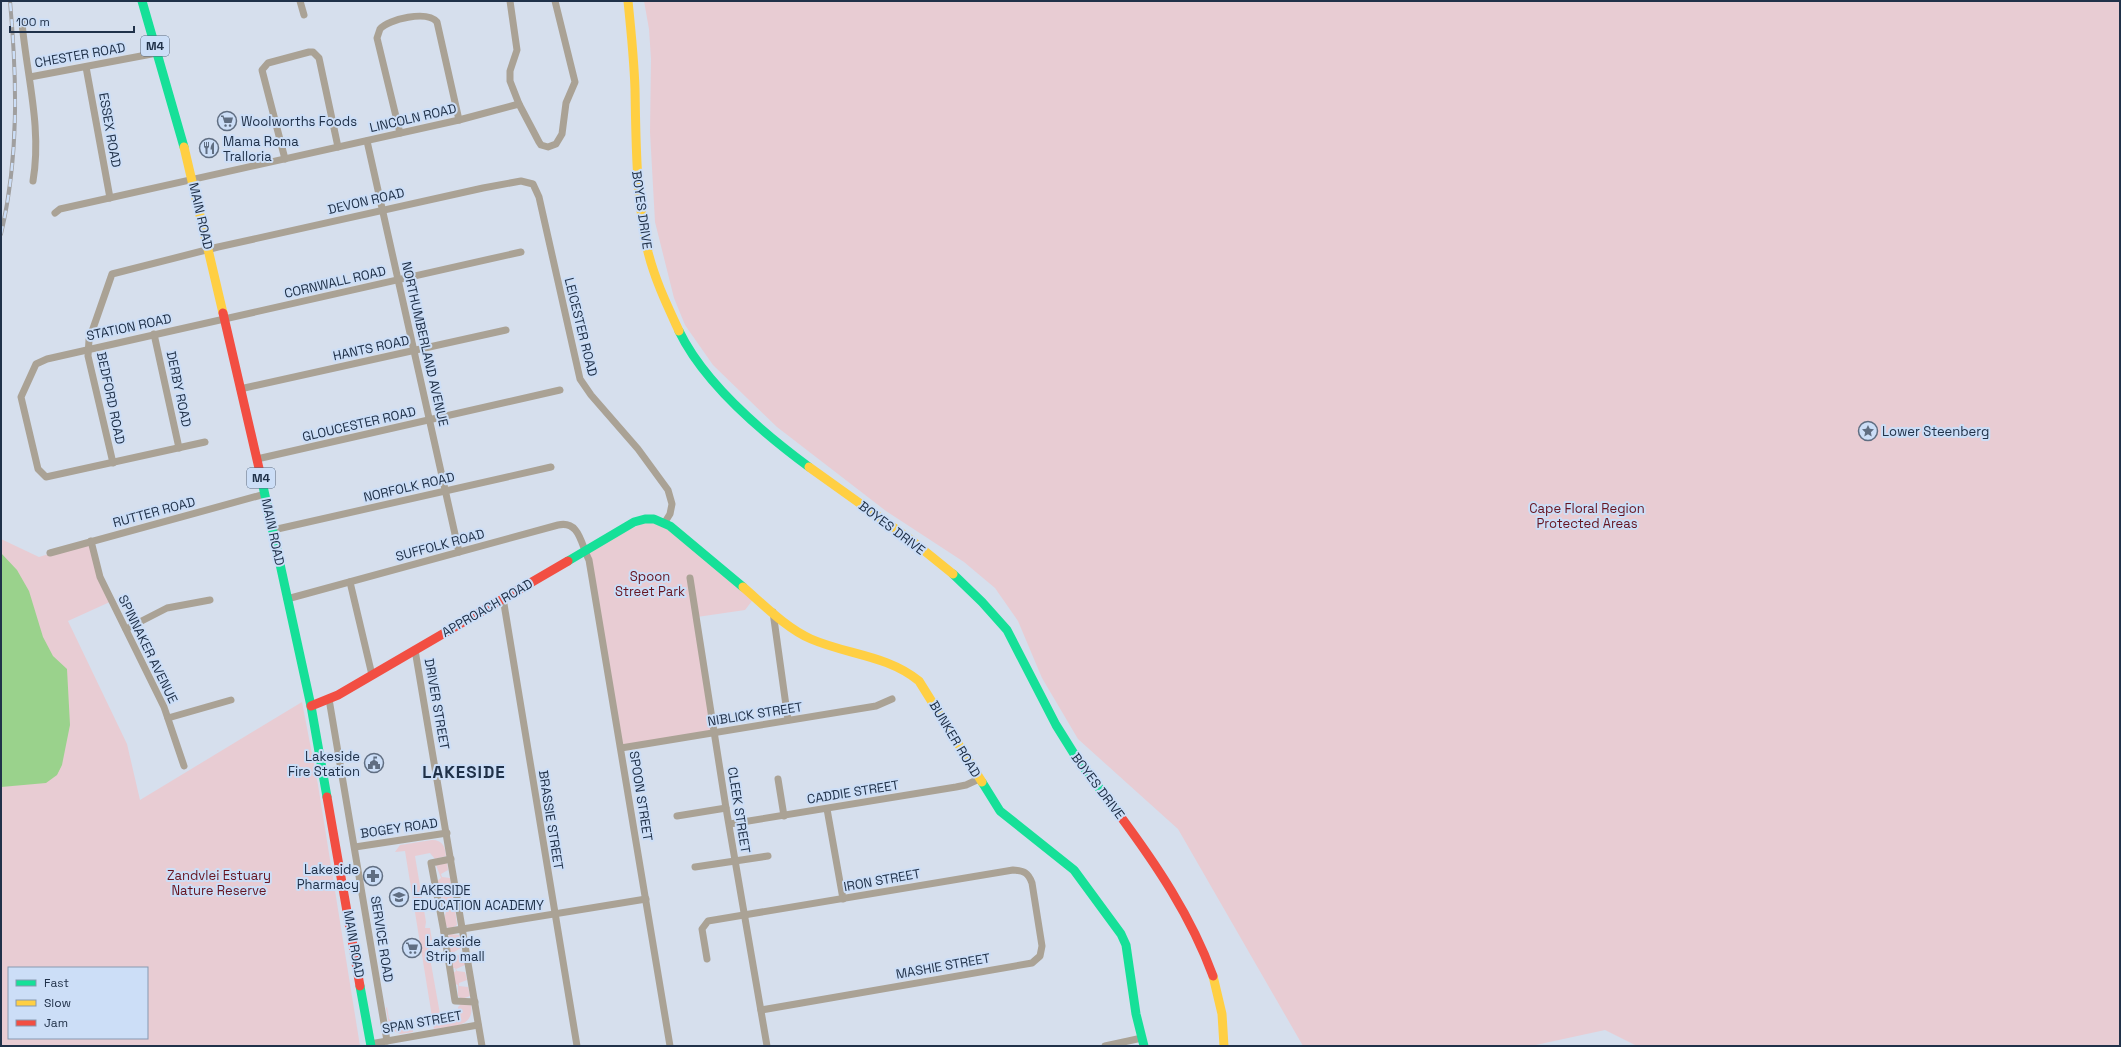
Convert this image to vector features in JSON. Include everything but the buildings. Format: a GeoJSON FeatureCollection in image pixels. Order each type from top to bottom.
{"type":"FeatureCollection","features":[{"type":"Feature","properties":{"kind":"main road","name":"MAIN ROAD"},"geometry":{"type":"LineString","coordinates":[[142,1],[175,111],[192,179],[273,530],[311,706],[370,1045]]}},
{"type":"Feature","properties":{"kind":"main road","name":"BOYES DRIVE"},"geometry":{"type":"LineString","coordinates":[[628,1],[633,59],[636,170],[642,228],[659,287],[680,333],[708,374],[736,407],[782,446],[943,566],[997,617],[1014,642],[1044,704],[1062,735],[1149,854],[1191,925],[1207,959],[1218,996],[1223,1021],[1224,1046]]}},
{"type":"Feature","properties":{"kind":"main road","name":"APPROACH ROAD"},"geometry":{"type":"LineString","coordinates":[[311,706],[329,699],[372,675],[584,551],[640,520],[654,518],[665,522]]}},
{"type":"Feature","properties":{"kind":"main road","name":"BUNKER ROAD"},"geometry":{"type":"LineString","coordinates":[[665,522],[805,637],[901,667],[910,672],[925,688],[991,798],[1007,817],[1074,870],[1121,934],[1126,945],[1143,1042]]}},
{"type":"Feature","properties":{"kind":"street"},"geometry":{"type":"LineString","coordinates":[[300,1],[304,15]]}},
{"type":"Feature","properties":{"kind":"street"},"geometry":{"type":"LineString","coordinates":[[510,1],[517,50],[510,76],[519,104],[541,145],[548,147],[556,144],[562,134],[566,103],[575,82],[555,1]]}},
{"type":"Feature","properties":{"kind":"street"},"geometry":{"type":"LineString","coordinates":[[400,133],[377,38],[380,30],[391,22],[425,16],[434,18],[437,22],[459,120]]}},
{"type":"Feature","properties":{"kind":"street"},"geometry":{"type":"LineString","coordinates":[[22,23],[37,136],[33,182]]}},
{"type":"Feature","properties":{"kind":"street"},"geometry":{"type":"LineString","coordinates":[[285,159],[262,70],[268,63],[308,52],[317,54],[319,58],[338,147]]}},
{"type":"Feature","properties":{"kind":"street","name":"CHESTER ROAD"},"geometry":{"type":"LineString","coordinates":[[30,76],[157,53]]}},
{"type":"Feature","properties":{"kind":"street","name":"ESSEX ROAD"},"geometry":{"type":"LineString","coordinates":[[86,67],[110,198]]}},
{"type":"Feature","properties":{"kind":"street","name":"LINCOLN ROAD"},"geometry":{"type":"LineString","coordinates":[[55,213],[60,209],[459,120],[519,104]]}},
{"type":"Feature","properties":{"kind":"street","name":"NORTHUMBERLAND AVENUE"},"geometry":{"type":"LineString","coordinates":[[367,141],[459,552]]}},
{"type":"Feature","properties":{"kind":"street","name":"DEVON ROAD"},"geometry":{"type":"LineString","coordinates":[[208,250],[483,188],[521,181],[530,182]]}},
{"type":"Feature","properties":{"kind":"street","name":"LEICESTER ROAD"},"geometry":{"type":"LineString","coordinates":[[530,182],[536,189],[580,379],[591,395],[638,449],[668,490],[672,504],[670,514],[665,522]]}},
{"type":"Feature","properties":{"kind":"street","name":"BEDFORD ROAD"},"geometry":{"type":"LineString","coordinates":[[113,463],[88,362],[88,348],[112,274],[208,250]]}},
{"type":"Feature","properties":{"kind":"street","name":"CORNWALL ROAD"},"geometry":{"type":"LineString","coordinates":[[224,319],[521,252]]}},
{"type":"Feature","properties":{"kind":"street","name":"STATION ROAD"},"geometry":{"type":"LineString","coordinates":[[113,463],[48,477],[42,475],[38,469],[21,397],[35,365],[39,361],[88,348],[224,319]]}},
{"type":"Feature","properties":{"kind":"street","name":"HANTS ROAD"},"geometry":{"type":"LineString","coordinates":[[240,388],[506,330]]}},
{"type":"Feature","properties":{"kind":"street","name":"DERBY ROAD"},"geometry":{"type":"LineString","coordinates":[[154,334],[179,448]]}},
{"type":"Feature","properties":{"kind":"street","name":"GLOUCESTER ROAD"},"geometry":{"type":"LineString","coordinates":[[257,459],[560,390]]}},
{"type":"Feature","properties":{"kind":"street"},"geometry":{"type":"LineString","coordinates":[[113,463],[205,442]]}},
{"type":"Feature","properties":{"kind":"street","name":"NORFOLK ROAD"},"geometry":{"type":"LineString","coordinates":[[273,530],[551,467]]}},
{"type":"Feature","properties":{"kind":"street","name":"RUTTER ROAD"},"geometry":{"type":"LineString","coordinates":[[50,553],[264,494]]}},
{"type":"Feature","properties":{"kind":"street","name":"SUFFOLK ROAD"},"geometry":{"type":"LineString","coordinates":[[287,599],[564,523],[575,527],[584,551]]}},
{"type":"Feature","properties":{"kind":"street","name":"SPINNAKER AVENUE"},"geometry":{"type":"LineString","coordinates":[[91,541],[100,577],[168,718],[184,766]]}},
{"type":"Feature","properties":{"kind":"street","name":"SPOON STREET"},"geometry":{"type":"LineString","coordinates":[[584,551],[589,560],[670,1046]]}},
{"type":"Feature","properties":{"kind":"street","name":"CLEEK STREET"},"geometry":{"type":"LineString","coordinates":[[690,578],[726,808],[730,824],[767,1046]]}},
{"type":"Feature","properties":{"kind":"street"},"geometry":{"type":"LineString","coordinates":[[350,582],[372,675]]}},
{"type":"Feature","properties":{"kind":"street","name":"BRASSIE STREET"},"geometry":{"type":"LineString","coordinates":[[503,598],[577,1046]]}},
{"type":"Feature","properties":{"kind":"street"},"geometry":{"type":"LineString","coordinates":[[126,629],[167,608],[210,600]]}},
{"type":"Feature","properties":{"kind":"street"},"geometry":{"type":"LineString","coordinates":[[773,612],[788,720]]}},
{"type":"Feature","properties":{"kind":"street","name":"DRIVER STREET"},"geometry":{"type":"LineString","coordinates":[[415,650],[482,1046]]}},
{"type":"Feature","properties":{"kind":"street","name":"SERVICE ROAD"},"geometry":{"type":"LineString","coordinates":[[329,699],[387,1041]]}},
{"type":"Feature","properties":{"kind":"street","name":"NIBLICK STREET"},"geometry":{"type":"LineString","coordinates":[[621,748],[876,706],[892,699]]}},
{"type":"Feature","properties":{"kind":"street"},"geometry":{"type":"LineString","coordinates":[[168,718],[231,700]]}},
{"type":"Feature","properties":{"kind":"street"},"geometry":{"type":"LineString","coordinates":[[323,773],[342,769]]}},
{"type":"Feature","properties":{"kind":"street"},"geometry":{"type":"LineString","coordinates":[[778,779],[784,816]]}},
{"type":"Feature","properties":{"kind":"street","name":"CADDIE STREET"},"geometry":{"type":"LineString","coordinates":[[730,824],[963,786],[979,779]]}},
{"type":"Feature","properties":{"kind":"street"},"geometry":{"type":"LineString","coordinates":[[677,816],[726,808]]}},
{"type":"Feature","properties":{"kind":"street"},"geometry":{"type":"LineString","coordinates":[[827,809],[843,899]]}},
{"type":"Feature","properties":{"kind":"street","name":"BOGEY ROAD"},"geometry":{"type":"LineString","coordinates":[[355,847],[447,834]]}},
{"type":"Feature","properties":{"kind":"street"},"geometry":{"type":"LineString","coordinates":[[695,867],[768,856]]}},
{"type":"Feature","properties":{"kind":"street"},"geometry":{"type":"LineString","coordinates":[[451,859],[438,861],[431,864],[447,932],[455,1001],[475,1002]]}},
{"type":"Feature","properties":{"kind":"street","name":"IRON STREET"},"geometry":{"type":"LineString","coordinates":[[707,959],[702,929],[708,922],[1013,870],[1024,871]]}},
{"type":"Feature","properties":{"kind":"street","name":"MASHIE STREET"},"geometry":{"type":"LineString","coordinates":[[761,1010],[1032,963],[1040,956],[1042,946],[1032,883],[1029,875],[1024,871]]}},
{"type":"Feature","properties":{"kind":"street"},"geometry":{"type":"LineString","coordinates":[[447,932],[646,899]]}},
{"type":"Feature","properties":{"kind":"street","name":"SPAN STREET"},"geometry":{"type":"LineString","coordinates":[[370,1045],[478,1025]]}},
{"type":"Feature","properties":{"kind":"street"},"geometry":{"type":"LineString","coordinates":[[1105,1046],[1143,1042]]}},
{"type":"Feature","properties":{"kind":"green space","name":"Cape Floral Region Protected Areas"},"geometry":{"type":"Polygon","coordinates":[[[644,1],[2120,1],[2120,1046],[1637,1046],[1605,1030],[1531,1046],[1303,1046],[1178,829],[1078,739],[1042,678],[1018,621],[995,588],[964,562],[886,511],[777,427],[713,365],[685,325],[674,298],[655,222],[650,132],[651,59],[649,29],[644,1]]]}},
{"type":"Feature","properties":{"kind":"green space","name":"Spoon Street Park"},"geometry":{"type":"Polygon","coordinates":[[[654,518],[755,597],[745,610],[697,617],[715,732],[621,748],[584,551],[654,518]]]}},
{"type":"Feature","properties":{"kind":"green space","name":"Zandvlei Estuary Nature Reserve"},"geometry":{"type":"Polygon","coordinates":[[[1,539],[39,557],[91,541],[112,601],[68,621],[127,744],[140,800],[302,702],[318,785],[360,1046],[1,1046],[1,539]]]}},
{"type":"Feature","properties":{"kind":"green space"},"geometry":{"type":"Polygon","coordinates":[[[432,840],[439,841],[443,845],[446,856],[435,859],[430,853],[415,856],[426,922],[425,928],[430,928],[432,940],[427,941],[440,1014],[453,1012],[453,1015],[459,1014],[458,1007],[461,1004],[471,1004],[471,1012],[466,1022],[455,1026],[434,1029],[405,851],[395,852],[400,845],[432,840]]]}},
{"type":"Feature","properties":{"kind":"green space"},"geometry":{"type":"Polygon","coordinates":[[[447,861],[448,870],[441,874],[442,877],[450,878],[451,886],[443,889],[444,893],[452,894],[454,904],[446,907],[441,906],[440,896],[444,894],[443,891],[439,890],[437,881],[441,878],[436,865],[447,861]]]}},
{"type":"Feature","properties":{"kind":"green space"},"geometry":{"type":"Polygon","coordinates":[[[446,907],[447,910],[455,910],[457,925],[450,929],[444,925],[446,907]]]}},
{"type":"Feature","properties":{"kind":"green space"},"geometry":{"type":"Polygon","coordinates":[[[450,934],[459,935],[461,948],[454,952],[454,955],[463,955],[465,965],[456,969],[457,971],[465,972],[467,980],[459,983],[459,986],[468,987],[470,996],[462,999],[458,996],[458,985],[455,984],[453,973],[456,971],[455,968],[453,968],[450,958],[453,955],[453,952],[450,952],[447,937],[450,934]]]}},
{"type":"Feature","properties":{"kind":"green space"},"geometry":{"type":"Polygon","coordinates":[[[387,1007],[389,1019],[399,1025],[413,1022],[413,1032],[400,1034],[390,1029],[387,1007]]]}},
{"type":"Feature","properties":{"kind":"shaded area"},"geometry":{"type":"Polygon","coordinates":[[[1,553],[17,570],[29,591],[43,637],[53,656],[67,669],[70,725],[62,765],[57,775],[46,783],[1,787],[1,553]]]}},
{"type":"Feature","properties":{"kind":"railway"},"geometry":{"type":"LineString","coordinates":[[1,234],[7,205],[14,147],[15,89],[10,1]]}},
{"type":"Feature","properties":{"kind":"traffic: fast"},"geometry":{"type":"LineString","coordinates":[[142,1],[184,147]]}},
{"type":"Feature","properties":{"kind":"traffic: fast"},"geometry":{"type":"LineString","coordinates":[[679,331],[703,369],[736,406],[773,439],[809,467]]}},
{"type":"Feature","properties":{"kind":"traffic: fast"},"geometry":{"type":"LineString","coordinates":[[261,477],[311,706],[327,797]]}},
{"type":"Feature","properties":{"kind":"traffic: fast"},"geometry":{"type":"LineString","coordinates":[[568,561],[634,522],[645,519],[654,519],[670,526],[743,587]]}},
{"type":"Feature","properties":{"kind":"traffic: fast"},"geometry":{"type":"LineString","coordinates":[[953,574],[982,602],[1007,630],[1056,725],[1076,757],[1118,813]]}},
{"type":"Feature","properties":{"kind":"traffic: fast"},"geometry":{"type":"LineString","coordinates":[[982,782],[1000,811],[1074,870],[1121,934],[1126,945],[1136,1014],[1144,1046]]}},
{"type":"Feature","properties":{"kind":"traffic: fast"},"geometry":{"type":"LineString","coordinates":[[360,986],[371,1046]]}},
{"type":"Feature","properties":{"kind":"traffic: slow"},"geometry":{"type":"LineString","coordinates":[[628,1],[635,78],[637,170],[644,232],[654,272],[679,331]]}},
{"type":"Feature","properties":{"kind":"traffic: slow"},"geometry":{"type":"LineString","coordinates":[[184,147],[223,313]]}},
{"type":"Feature","properties":{"kind":"traffic: slow"},"geometry":{"type":"LineString","coordinates":[[809,467],[911,540],[953,574]]}},
{"type":"Feature","properties":{"kind":"traffic: slow"},"geometry":{"type":"LineString","coordinates":[[743,587],[776,616],[793,629],[811,639],[894,666],[907,672],[919,681],[982,782]]}},
{"type":"Feature","properties":{"kind":"traffic: slow"},"geometry":{"type":"LineString","coordinates":[[1213,976],[1222,1014],[1224,1046]]}},
{"type":"Feature","properties":{"kind":"traffic: jam"},"geometry":{"type":"LineString","coordinates":[[223,313],[261,477]]}},
{"type":"Feature","properties":{"kind":"traffic: jam"},"geometry":{"type":"LineString","coordinates":[[311,706],[338,695],[568,561]]}},
{"type":"Feature","properties":{"kind":"traffic: jam"},"geometry":{"type":"LineString","coordinates":[[327,797],[360,986]]}},
{"type":"Feature","properties":{"kind":"traffic: jam"},"geometry":{"type":"LineString","coordinates":[[1118,813],[1172,891],[1194,932],[1213,976]]}},
{"type":"Feature","properties":{"kind":"place","name":"Woolworths Foods"},"geometry":{"type":"Point","coordinates":[227,121]}},
{"type":"Feature","properties":{"kind":"place","name":"Mama Roma Tralloria"},"geometry":{"type":"Point","coordinates":[209,148]}},
{"type":"Feature","properties":{"kind":"place","name":"Lower Steenberg"},"geometry":{"type":"Point","coordinates":[1868,431]}},
{"type":"Feature","properties":{"kind":"place","name":"Lakeside Fire Station"},"geometry":{"type":"Point","coordinates":[374,763]}},
{"type":"Feature","properties":{"kind":"place","name":"Lakeside Pharmacy"},"geometry":{"type":"Point","coordinates":[373,876]}},
{"type":"Feature","properties":{"kind":"place","name":"LAKESIDE EDUCATION ACADEMY"},"geometry":{"type":"Point","coordinates":[399,897]}},
{"type":"Feature","properties":{"kind":"place","name":"Lakeside Strip mall"},"geometry":{"type":"Point","coordinates":[412,948]}},
{"type":"Feature","properties":{"kind":"district","name":"LAKESIDE"},"geometry":{"type":"Point","coordinates":[464,772]}}]}
